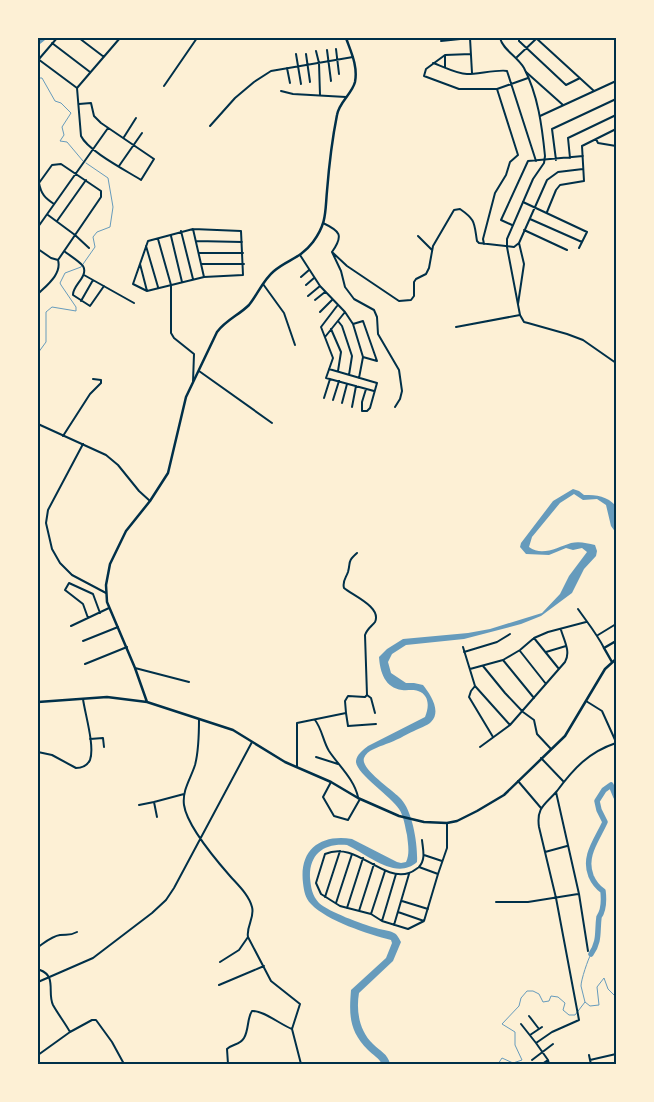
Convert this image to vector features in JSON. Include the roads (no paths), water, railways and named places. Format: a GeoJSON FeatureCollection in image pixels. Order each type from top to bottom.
{"type":"FeatureCollection","features":[{"type":"Feature","properties":{"kind":"main road"},"geometry":{"type":"LineString","coordinates":[[147,702],[127,647],[110,608],[106,593],[110,564],[126,531],[150,501],[168,474],[183,406],[220,328],[247,307],[268,277],[300,255],[315,239],[323,223],[326,214],[337,113],[355,84],[356,72],[346,38]]}},
{"type":"Feature","properties":{"kind":"main road"},"geometry":{"type":"LineString","coordinates":[[612,662],[604,648],[616,641]]}},
{"type":"Feature","properties":{"kind":"main road"},"geometry":{"type":"LineString","coordinates":[[38,702],[107,697],[147,702],[233,730],[296,768],[331,782],[359,799],[399,816],[416,820],[447,823],[457,821],[491,803],[504,795],[518,782],[569,731],[604,669],[616,659]]}},
{"type":"Feature","properties":{"kind":"street"},"geometry":{"type":"LineString","coordinates":[[57,38],[38,59],[77,88]]}},
{"type":"Feature","properties":{"kind":"street"},"geometry":{"type":"LineString","coordinates":[[80,38],[104,57]]}},
{"type":"Feature","properties":{"kind":"street"},"geometry":{"type":"LineString","coordinates":[[85,42],[89,38]]}},
{"type":"Feature","properties":{"kind":"street"},"geometry":{"type":"LineString","coordinates":[[78,104],[91,103],[94,116],[108,128],[154,158],[141,180],[93,149],[83,141],[81,136],[78,104],[77,88],[120,38]]}},
{"type":"Feature","properties":{"kind":"street"},"geometry":{"type":"LineString","coordinates":[[164,86],[197,38]]}},
{"type":"Feature","properties":{"kind":"street"},"geometry":{"type":"LineString","coordinates":[[440,41],[470,38],[472,74]]}},
{"type":"Feature","properties":{"kind":"street"},"geometry":{"type":"LineString","coordinates":[[500,38],[503,45],[517,57],[528,78],[540,116],[545,160],[533,179],[507,239],[520,315],[524,322],[582,340],[616,363]]}},
{"type":"Feature","properties":{"kind":"street"},"geometry":{"type":"LineString","coordinates":[[519,38],[519,41],[566,85],[580,78]]}},
{"type":"Feature","properties":{"kind":"street"},"geometry":{"type":"LineString","coordinates":[[517,57],[537,38],[594,91]]}},
{"type":"Feature","properties":{"kind":"street"},"geometry":{"type":"LineString","coordinates":[[52,43],[90,73]]}},
{"type":"Feature","properties":{"kind":"street"},"geometry":{"type":"LineString","coordinates":[[336,49],[340,74]]}},
{"type":"Feature","properties":{"kind":"street"},"geometry":{"type":"LineString","coordinates":[[327,50],[331,81]]}},
{"type":"Feature","properties":{"kind":"street"},"geometry":{"type":"LineString","coordinates":[[316,51],[320,95]]}},
{"type":"Feature","properties":{"kind":"street"},"geometry":{"type":"LineString","coordinates":[[296,54],[301,84]]}},
{"type":"Feature","properties":{"kind":"street"},"geometry":{"type":"LineString","coordinates":[[306,54],[310,82]]}},
{"type":"Feature","properties":{"kind":"street"},"geometry":{"type":"LineString","coordinates":[[471,54],[445,55],[433,63],[426,70],[424,76],[459,89],[497,89],[528,78]]}},
{"type":"Feature","properties":{"kind":"street"},"geometry":{"type":"LineString","coordinates":[[445,55],[445,67]]}},
{"type":"Feature","properties":{"kind":"street"},"geometry":{"type":"LineString","coordinates":[[210,126],[223,110],[254,82],[271,71],[298,68],[353,57]]}},
{"type":"Feature","properties":{"kind":"street"},"geometry":{"type":"LineString","coordinates":[[433,63],[467,75],[507,71],[536,161]]}},
{"type":"Feature","properties":{"kind":"street"},"geometry":{"type":"LineString","coordinates":[[288,68],[290,83]]}},
{"type":"Feature","properties":{"kind":"street"},"geometry":{"type":"LineString","coordinates":[[525,71],[563,106]]}},
{"type":"Feature","properties":{"kind":"street"},"geometry":{"type":"LineString","coordinates":[[540,116],[616,80]]}},
{"type":"Feature","properties":{"kind":"street"},"geometry":{"type":"LineString","coordinates":[[484,244],[483,239],[495,193],[506,175],[510,162],[518,155],[497,89]]}},
{"type":"Feature","properties":{"kind":"street"},"geometry":{"type":"LineString","coordinates":[[281,91],[346,97]]}},
{"type":"Feature","properties":{"kind":"street"},"geometry":{"type":"LineString","coordinates":[[556,160],[552,129],[616,99]]}},
{"type":"Feature","properties":{"kind":"street"},"geometry":{"type":"LineString","coordinates":[[570,158],[568,138],[616,114]]}},
{"type":"Feature","properties":{"kind":"street"},"geometry":{"type":"LineString","coordinates":[[123,138],[136,118]]}},
{"type":"Feature","properties":{"kind":"street"},"geometry":{"type":"LineString","coordinates":[[38,227],[108,128]]}},
{"type":"Feature","properties":{"kind":"street"},"geometry":{"type":"LineString","coordinates":[[547,212],[560,185],[584,180],[582,146],[616,130]]}},
{"type":"Feature","properties":{"kind":"street"},"geometry":{"type":"LineString","coordinates":[[119,166],[142,133]]}},
{"type":"Feature","properties":{"kind":"street"},"geometry":{"type":"LineString","coordinates":[[596,139],[598,143],[616,146]]}},
{"type":"Feature","properties":{"kind":"street"},"geometry":{"type":"LineString","coordinates":[[512,225],[501,220],[528,162],[583,156]]}},
{"type":"Feature","properties":{"kind":"street"},"geometry":{"type":"LineString","coordinates":[[38,294],[58,273],[60,267],[58,260],[101,197],[101,191],[61,164],[52,165],[39,183],[40,192],[54,204]]}},
{"type":"Feature","properties":{"kind":"street"},"geometry":{"type":"LineString","coordinates":[[518,305],[524,264],[519,243],[546,180],[558,172],[583,169]]}},
{"type":"Feature","properties":{"kind":"street"},"geometry":{"type":"LineString","coordinates":[[57,222],[86,180]]}},
{"type":"Feature","properties":{"kind":"street"},"geometry":{"type":"LineString","coordinates":[[523,202],[587,232],[579,248]]}},
{"type":"Feature","properties":{"kind":"street"},"geometry":{"type":"LineString","coordinates":[[332,252],[347,266],[392,297],[406,302],[414,296],[414,282],[416,279],[426,274],[432,250],[454,210],[457,209],[471,216],[474,221],[477,241],[484,244],[507,247],[513,247],[519,243]]}},
{"type":"Feature","properties":{"kind":"street"},"geometry":{"type":"LineString","coordinates":[[47,214],[89,248]]}},
{"type":"Feature","properties":{"kind":"street"},"geometry":{"type":"LineString","coordinates":[[530,219],[582,242]]}},
{"type":"Feature","properties":{"kind":"street"},"geometry":{"type":"LineString","coordinates":[[323,223],[336,229],[339,234],[338,243],[332,252]]}},
{"type":"Feature","properties":{"kind":"street"},"geometry":{"type":"LineString","coordinates":[[193,229],[204,277]]}},
{"type":"Feature","properties":{"kind":"street"},"geometry":{"type":"LineString","coordinates":[[193,229],[241,231],[244,274],[242,276],[204,277],[147,291],[133,284],[148,241],[193,229]]}},
{"type":"Feature","properties":{"kind":"street"},"geometry":{"type":"LineString","coordinates":[[524,230],[567,250]]}},
{"type":"Feature","properties":{"kind":"street"},"geometry":{"type":"LineString","coordinates":[[181,231],[194,279]]}},
{"type":"Feature","properties":{"kind":"street"},"geometry":{"type":"LineString","coordinates":[[170,235],[182,282]]}},
{"type":"Feature","properties":{"kind":"street"},"geometry":{"type":"LineString","coordinates":[[418,236],[432,250]]}},
{"type":"Feature","properties":{"kind":"street"},"geometry":{"type":"LineString","coordinates":[[158,238],[171,285],[171,333],[174,338],[194,354],[193,384]]}},
{"type":"Feature","properties":{"kind":"street"},"geometry":{"type":"LineString","coordinates":[[196,241],[242,242]]}},
{"type":"Feature","properties":{"kind":"street"},"geometry":{"type":"LineString","coordinates":[[146,246],[158,287]]}},
{"type":"Feature","properties":{"kind":"street"},"geometry":{"type":"LineString","coordinates":[[38,249],[51,258],[58,260]]}},
{"type":"Feature","properties":{"kind":"street"},"geometry":{"type":"LineString","coordinates":[[64,251],[82,266],[84,274],[134,303]]}},
{"type":"Feature","properties":{"kind":"street"},"geometry":{"type":"LineString","coordinates":[[332,252],[345,287],[354,299],[374,310],[377,316],[378,334],[399,370],[402,380],[402,391],[395,407]]}},
{"type":"Feature","properties":{"kind":"street"},"geometry":{"type":"LineString","coordinates":[[199,253],[243,253]]}},
{"type":"Feature","properties":{"kind":"street"},"geometry":{"type":"LineString","coordinates":[[300,255],[320,286],[345,312],[353,324],[363,356],[359,378]]}},
{"type":"Feature","properties":{"kind":"street"},"geometry":{"type":"LineString","coordinates":[[140,264],[147,291]]}},
{"type":"Feature","properties":{"kind":"street"},"geometry":{"type":"LineString","coordinates":[[202,264],[244,264]]}},
{"type":"Feature","properties":{"kind":"street"},"geometry":{"type":"LineString","coordinates":[[301,276],[310,270]]}},
{"type":"Feature","properties":{"kind":"street"},"geometry":{"type":"LineString","coordinates":[[84,274],[72,293],[81,301],[90,306],[104,286]]}},
{"type":"Feature","properties":{"kind":"street"},"geometry":{"type":"LineString","coordinates":[[306,285],[314,278]]}},
{"type":"Feature","properties":{"kind":"street"},"geometry":{"type":"LineString","coordinates":[[81,301],[93,280]]}},
{"type":"Feature","properties":{"kind":"street"},"geometry":{"type":"LineString","coordinates":[[264,284],[284,313],[296,345]]}},
{"type":"Feature","properties":{"kind":"street"},"geometry":{"type":"LineString","coordinates":[[308,296],[320,286]]}},
{"type":"Feature","properties":{"kind":"street"},"geometry":{"type":"LineString","coordinates":[[315,300],[325,292]]}},
{"type":"Feature","properties":{"kind":"street"},"geometry":{"type":"LineString","coordinates":[[320,312],[332,300]]}},
{"type":"Feature","properties":{"kind":"street"},"geometry":{"type":"LineString","coordinates":[[338,305],[321,327],[333,358],[326,378],[374,391]]}},
{"type":"Feature","properties":{"kind":"street"},"geometry":{"type":"LineString","coordinates":[[325,336],[345,312]]}},
{"type":"Feature","properties":{"kind":"street"},"geometry":{"type":"LineString","coordinates":[[456,327],[520,315]]}},
{"type":"Feature","properties":{"kind":"street"},"geometry":{"type":"LineString","coordinates":[[338,321],[342,326],[352,356],[349,375]]}},
{"type":"Feature","properties":{"kind":"street"},"geometry":{"type":"LineString","coordinates":[[353,324],[363,321],[377,361],[363,356]]}},
{"type":"Feature","properties":{"kind":"street"},"geometry":{"type":"LineString","coordinates":[[331,329],[341,352],[338,371]]}},
{"type":"Feature","properties":{"kind":"street"},"geometry":{"type":"LineString","coordinates":[[329,369],[377,383],[370,408],[367,411],[362,411],[362,402],[366,389]]}},
{"type":"Feature","properties":{"kind":"street"},"geometry":{"type":"LineString","coordinates":[[199,371],[272,423]]}},
{"type":"Feature","properties":{"kind":"street"},"geometry":{"type":"LineString","coordinates":[[38,378],[38,386]]}},
{"type":"Feature","properties":{"kind":"street"},"geometry":{"type":"LineString","coordinates":[[63,436],[90,394],[101,382],[94,379]]}},
{"type":"Feature","properties":{"kind":"street"},"geometry":{"type":"LineString","coordinates":[[324,398],[330,379]]}},
{"type":"Feature","properties":{"kind":"street"},"geometry":{"type":"LineString","coordinates":[[333,400],[339,381]]}},
{"type":"Feature","properties":{"kind":"street"},"geometry":{"type":"LineString","coordinates":[[342,403],[347,384]]}},
{"type":"Feature","properties":{"kind":"street"},"geometry":{"type":"LineString","coordinates":[[352,407],[356,386]]}},
{"type":"Feature","properties":{"kind":"street"},"geometry":{"type":"LineString","coordinates":[[38,424],[106,455],[118,465],[150,501]]}},
{"type":"Feature","properties":{"kind":"street"},"geometry":{"type":"LineString","coordinates":[[83,444],[48,510],[46,523],[52,548],[60,563],[72,575],[106,593]]}},
{"type":"Feature","properties":{"kind":"street"},"geometry":{"type":"LineString","coordinates":[[357,553],[348,563],[348,571],[343,585],[344,588],[370,606],[375,618],[374,623],[367,630],[365,640],[367,695],[371,698],[375,713]]}},
{"type":"Feature","properties":{"kind":"street"},"geometry":{"type":"LineString","coordinates":[[88,618],[83,604],[65,590],[69,583],[93,594],[100,613]]}},
{"type":"Feature","properties":{"kind":"street"},"geometry":{"type":"LineString","coordinates":[[71,626],[110,608]]}},
{"type":"Feature","properties":{"kind":"street"},"geometry":{"type":"LineString","coordinates":[[578,609],[586,622],[598,635],[604,648]]}},
{"type":"Feature","properties":{"kind":"street"},"geometry":{"type":"LineString","coordinates":[[470,669],[503,660],[520,650],[534,638],[586,622]]}},
{"type":"Feature","properties":{"kind":"street"},"geometry":{"type":"LineString","coordinates":[[598,635],[616,624]]}},
{"type":"Feature","properties":{"kind":"street"},"geometry":{"type":"LineString","coordinates":[[83,641],[118,627]]}},
{"type":"Feature","properties":{"kind":"street"},"geometry":{"type":"LineString","coordinates":[[480,747],[510,725],[523,712],[567,659],[568,653],[561,630]]}},
{"type":"Feature","properties":{"kind":"street"},"geometry":{"type":"LineString","coordinates":[[464,652],[497,642],[510,634]]}},
{"type":"Feature","properties":{"kind":"street"},"geometry":{"type":"LineString","coordinates":[[534,638],[559,669]]}},
{"type":"Feature","properties":{"kind":"street"},"geometry":{"type":"LineString","coordinates":[[546,652],[566,646]]}},
{"type":"Feature","properties":{"kind":"street"},"geometry":{"type":"LineString","coordinates":[[85,664],[127,647]]}},
{"type":"Feature","properties":{"kind":"street"},"geometry":{"type":"LineString","coordinates":[[463,647],[474,686],[510,725]]}},
{"type":"Feature","properties":{"kind":"street"},"geometry":{"type":"LineString","coordinates":[[520,650],[546,684]]}},
{"type":"Feature","properties":{"kind":"street"},"geometry":{"type":"LineString","coordinates":[[503,660],[534,698]]}},
{"type":"Feature","properties":{"kind":"street"},"geometry":{"type":"LineString","coordinates":[[483,666],[505,693],[523,712],[534,720],[537,734],[551,749]]}},
{"type":"Feature","properties":{"kind":"street"},"geometry":{"type":"LineString","coordinates":[[135,668],[189,682]]}},
{"type":"Feature","properties":{"kind":"street"},"geometry":{"type":"LineString","coordinates":[[474,686],[470,691],[469,698],[493,737]]}},
{"type":"Feature","properties":{"kind":"street"},"geometry":{"type":"LineString","coordinates":[[367,695],[365,697],[348,696],[345,702],[348,726],[376,724]]}},
{"type":"Feature","properties":{"kind":"street"},"geometry":{"type":"LineString","coordinates":[[38,752],[52,755],[72,767],[80,768],[89,761],[91,749],[83,699]]}},
{"type":"Feature","properties":{"kind":"street"},"geometry":{"type":"LineString","coordinates":[[536,1043],[552,1032],[579,1020],[556,898],[538,822],[541,808],[587,756],[602,747],[616,742],[602,711],[586,701]]}},
{"type":"Feature","properties":{"kind":"street"},"geometry":{"type":"LineString","coordinates":[[296,768],[297,723],[346,713]]}},
{"type":"Feature","properties":{"kind":"street"},"geometry":{"type":"LineString","coordinates":[[199,718],[196,763],[187,782],[184,794],[186,812],[219,863],[242,889],[252,905],[253,916],[247,932],[248,937],[271,982],[300,1004],[292,1029],[300,1064]]}},
{"type":"Feature","properties":{"kind":"street"},"geometry":{"type":"LineString","coordinates":[[315,720],[323,732],[328,750],[356,787],[359,799],[348,820],[334,816],[323,797],[331,782]]}},
{"type":"Feature","properties":{"kind":"street"},"geometry":{"type":"LineString","coordinates":[[90,739],[103,738],[104,747]]}},
{"type":"Feature","properties":{"kind":"street"},"geometry":{"type":"LineString","coordinates":[[38,982],[93,958],[124,936],[166,900],[252,742]]}},
{"type":"Feature","properties":{"kind":"street"},"geometry":{"type":"LineString","coordinates":[[316,757],[338,765]]}},
{"type":"Feature","properties":{"kind":"street"},"geometry":{"type":"LineString","coordinates":[[541,758],[563,781]]}},
{"type":"Feature","properties":{"kind":"street"},"geometry":{"type":"LineString","coordinates":[[518,782],[541,808]]}},
{"type":"Feature","properties":{"kind":"street"},"geometry":{"type":"LineString","coordinates":[[556,792],[579,894],[588,951]]}},
{"type":"Feature","properties":{"kind":"street"},"geometry":{"type":"LineString","coordinates":[[139,805],[184,794]]}},
{"type":"Feature","properties":{"kind":"street"},"geometry":{"type":"LineString","coordinates":[[154,802],[157,817]]}},
{"type":"Feature","properties":{"kind":"street"},"geometry":{"type":"LineString","coordinates":[[422,840],[424,855],[422,863],[409,874],[396,874],[363,858],[340,850],[325,854],[316,883],[318,890],[325,897],[336,903],[371,914],[382,921],[394,925],[408,929],[424,921],[447,848],[447,823]]}},
{"type":"Feature","properties":{"kind":"street"},"geometry":{"type":"LineString","coordinates":[[545,852],[568,846]]}},
{"type":"Feature","properties":{"kind":"street"},"geometry":{"type":"LineString","coordinates":[[325,897],[340,850]]}},
{"type":"Feature","properties":{"kind":"street"},"geometry":{"type":"LineString","coordinates":[[336,903],[352,854]]}},
{"type":"Feature","properties":{"kind":"street"},"geometry":{"type":"LineString","coordinates":[[424,855],[442,861]]}},
{"type":"Feature","properties":{"kind":"street"},"geometry":{"type":"LineString","coordinates":[[347,908],[363,858]]}},
{"type":"Feature","properties":{"kind":"street"},"geometry":{"type":"LineString","coordinates":[[359,911],[374,864]]}},
{"type":"Feature","properties":{"kind":"street"},"geometry":{"type":"LineString","coordinates":[[419,867],[438,874]]}},
{"type":"Feature","properties":{"kind":"street"},"geometry":{"type":"LineString","coordinates":[[371,914],[385,870]]}},
{"type":"Feature","properties":{"kind":"street"},"geometry":{"type":"LineString","coordinates":[[382,921],[396,874]]}},
{"type":"Feature","properties":{"kind":"street"},"geometry":{"type":"LineString","coordinates":[[394,925],[409,874]]}},
{"type":"Feature","properties":{"kind":"street"},"geometry":{"type":"LineString","coordinates":[[496,902],[528,902],[579,894]]}},
{"type":"Feature","properties":{"kind":"street"},"geometry":{"type":"LineString","coordinates":[[401,901],[428,909]]}},
{"type":"Feature","properties":{"kind":"street"},"geometry":{"type":"LineString","coordinates":[[397,912],[424,921]]}},
{"type":"Feature","properties":{"kind":"street"},"geometry":{"type":"LineString","coordinates":[[38,947],[54,937],[60,935],[70,936],[77,932]]}},
{"type":"Feature","properties":{"kind":"street"},"geometry":{"type":"LineString","coordinates":[[220,962],[239,950],[248,937]]}},
{"type":"Feature","properties":{"kind":"street"},"geometry":{"type":"LineString","coordinates":[[219,985],[264,966]]}},
{"type":"Feature","properties":{"kind":"street"},"geometry":{"type":"LineString","coordinates":[[38,971],[46,972],[50,977],[53,1004],[70,1032]]}},
{"type":"Feature","properties":{"kind":"street"},"geometry":{"type":"LineString","coordinates":[[228,1064],[227,1049],[244,1038],[252,1011],[258,1011],[292,1029]]}},
{"type":"Feature","properties":{"kind":"street"},"geometry":{"type":"LineString","coordinates":[[529,1016],[539,1029]]}},
{"type":"Feature","properties":{"kind":"street"},"geometry":{"type":"LineString","coordinates":[[38,1055],[70,1032],[92,1020],[96,1020],[112,1042],[124,1064]]}},
{"type":"Feature","properties":{"kind":"street"},"geometry":{"type":"LineString","coordinates":[[521,1024],[548,1060],[548,1064]]}},
{"type":"Feature","properties":{"kind":"street"},"geometry":{"type":"LineString","coordinates":[[530,1035],[542,1026]]}},
{"type":"Feature","properties":{"kind":"street"},"geometry":{"type":"LineString","coordinates":[[532,1060],[553,1044]]}},
{"type":"Feature","properties":{"kind":"street"},"geometry":{"type":"LineString","coordinates":[[590,1060],[616,1054]]}},
{"type":"Feature","properties":{"kind":"street"},"geometry":{"type":"LineString","coordinates":[[589,1055],[591,1064]]}},
{"type":"Feature","properties":{"kind":"street"},"geometry":{"type":"LineString","coordinates":[[542,1064],[548,1060]]}},
{"type":"Feature","properties":{"kind":"water"},"geometry":{"type":"Polygon","coordinates":[[[573,489],[584,495],[605,498],[616,506],[616,533],[611,526],[606,505],[597,499],[583,500],[574,494],[560,503],[532,537],[529,547],[534,550],[545,551],[574,542],[595,545],[596,556],[584,569],[572,593],[541,616],[521,624],[464,639],[406,645],[392,654],[388,662],[391,673],[406,683],[423,685],[432,698],[435,708],[434,718],[431,722],[373,749],[364,758],[364,763],[372,774],[401,799],[409,812],[417,847],[417,862],[409,867],[400,869],[382,864],[347,845],[339,845],[325,848],[315,856],[312,862],[310,870],[311,885],[313,894],[319,903],[346,917],[392,932],[401,942],[393,961],[359,993],[358,1013],[364,1033],[386,1055],[390,1064],[382,1064],[362,1043],[354,1029],[350,1015],[351,990],[386,958],[392,943],[391,940],[337,921],[311,904],[306,897],[303,886],[304,862],[308,853],[321,842],[341,838],[352,839],[397,862],[406,862],[408,842],[401,812],[361,772],[356,761],[359,754],[368,746],[425,717],[428,702],[425,695],[416,690],[396,689],[391,686],[382,674],[379,657],[387,649],[403,639],[490,629],[542,613],[560,594],[569,576],[587,552],[582,548],[573,550],[566,548],[549,555],[526,554],[520,547],[521,543],[553,501],[573,489]]]}},
{"type":"Feature","properties":{"kind":"waterway"},"geometry":{"type":"LineString","coordinates":[[38,42],[43,38]]}},
{"type":"Feature","properties":{"kind":"waterway"},"geometry":{"type":"LineString","coordinates":[[38,78],[42,78],[55,101],[61,103],[71,113],[62,127],[64,135],[60,141],[67,142],[83,161]]}},
{"type":"Feature","properties":{"kind":"waterway"},"geometry":{"type":"LineString","coordinates":[[38,353],[46,342],[46,312],[52,307],[76,311],[76,307],[60,283],[65,273],[81,267],[95,247],[93,237],[97,232],[110,227],[113,207],[108,178],[86,163]]}},
{"type":"Feature","properties":{"kind":"waterway"},"geometry":{"type":"LineString","coordinates":[[591,954],[597,941],[599,917],[603,901],[603,891],[595,883],[589,869],[592,848],[605,822],[597,801],[604,790],[611,785],[616,797]]}},
{"type":"Feature","properties":{"kind":"waterway"},"geometry":{"type":"LineString","coordinates":[[585,1002],[581,983],[591,954]]}},
{"type":"Feature","properties":{"kind":"waterway"},"geometry":{"type":"LineString","coordinates":[[498,1064],[502,1058],[513,1063],[522,1060],[515,1045],[515,1032],[502,1024],[519,1006],[521,998],[527,991],[539,994],[543,1002],[549,1001],[551,996],[558,997],[565,1003],[563,1010],[569,1015],[575,1015],[585,1002],[590,1006],[599,1005],[597,987],[604,978],[608,989],[616,997]]}}]}
